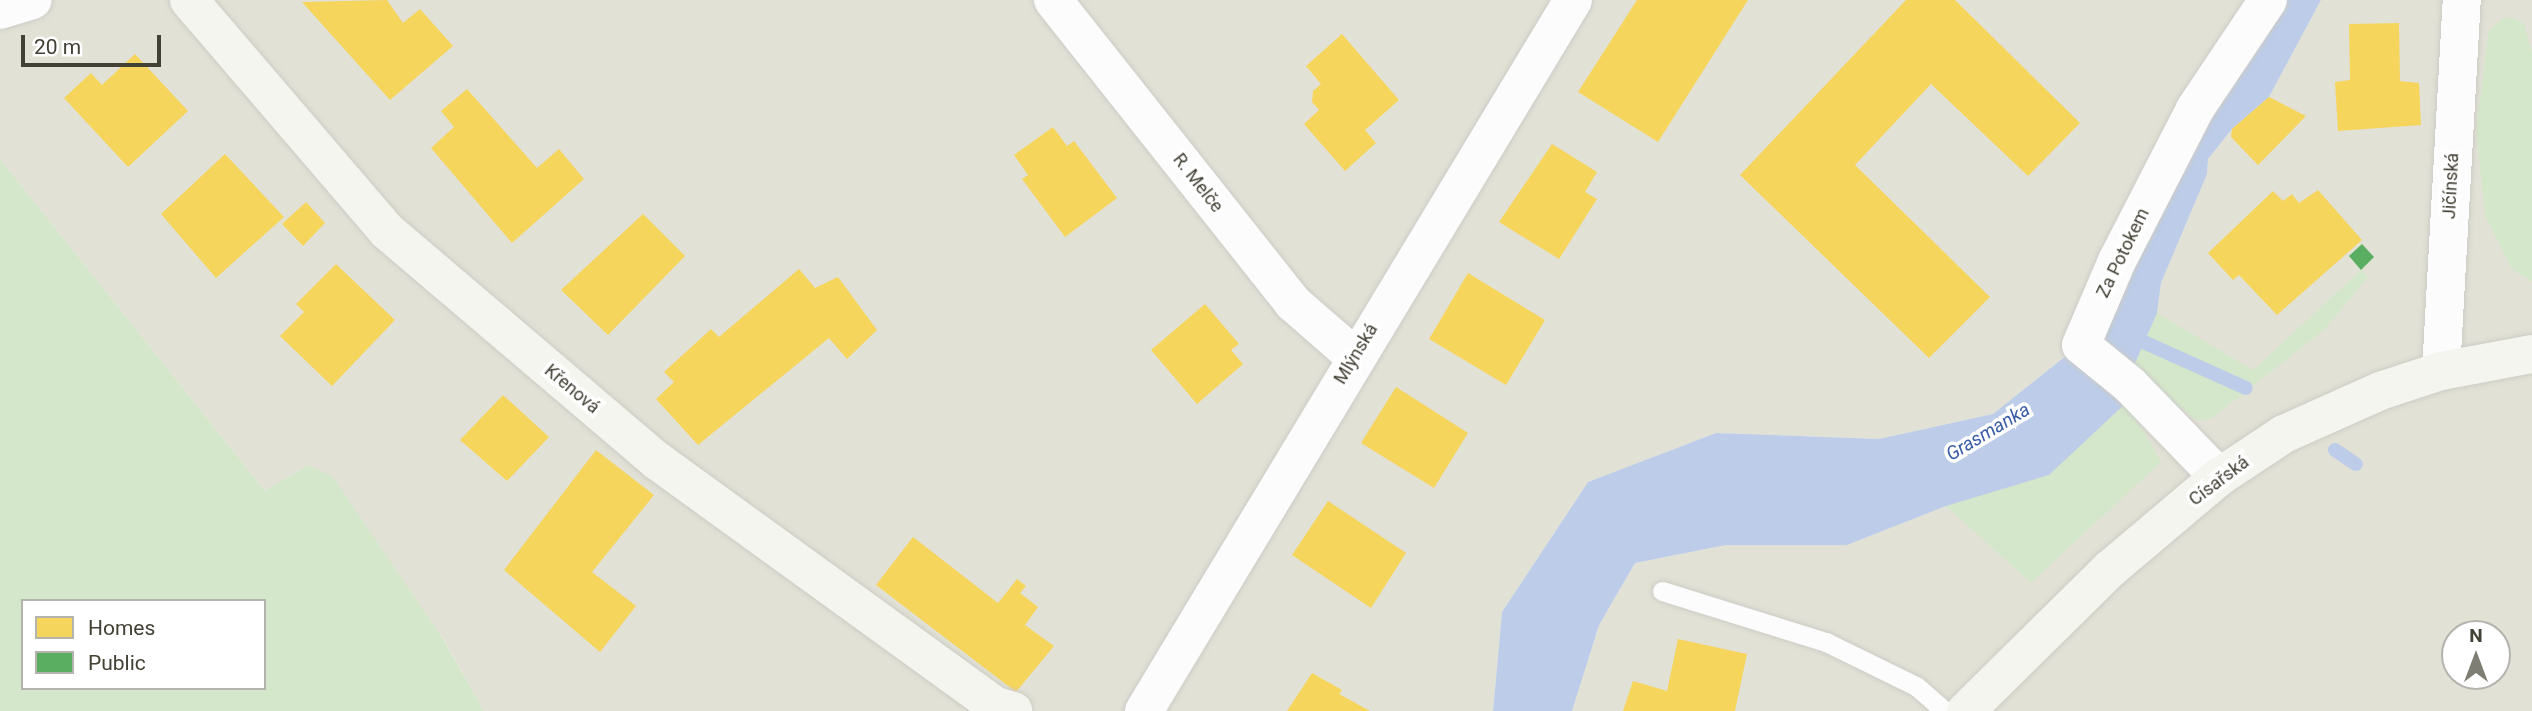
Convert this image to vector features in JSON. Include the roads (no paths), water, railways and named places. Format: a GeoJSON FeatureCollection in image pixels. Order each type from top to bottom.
{"type":"FeatureCollection","features":[{"type":"Feature","properties":{"kind":"street"},"geometry":{"type":"LineString","coordinates":[[0,10],[32,0]]}},
{"type":"Feature","properties":{"kind":"street","name":"Křenová"},"geometry":{"type":"LineString","coordinates":[[189,0],[387,232],[656,460],[996,706],[1013,711]]}},
{"type":"Feature","properties":{"kind":"street","name":"R. Melče"},"geometry":{"type":"LineString","coordinates":[[1053,0],[1293,303],[1354,356]]}},
{"type":"Feature","properties":{"kind":"street","name":"Mlýnská"},"geometry":{"type":"LineString","coordinates":[[1144,711],[1218,593],[1354,356],[1573,0]]}},
{"type":"Feature","properties":{"kind":"street","name":"Za Potokem"},"geometry":{"type":"LineString","coordinates":[[2219,477],[2130,385],[2079,344],[2117,261],[2195,109],[2268,0]]}},
{"type":"Feature","properties":{"kind":"street","name":"Jičínská"},"geometry":{"type":"LineString","coordinates":[[2441,371],[2462,0]]}},
{"type":"Feature","properties":{"kind":"street","name":"Císařská"},"geometry":{"type":"LineString","coordinates":[[1966,711],[2110,569],[2219,477],[2284,434],[2317,416],[2441,371],[2532,354]]}},
{"type":"Feature","properties":{"kind":"lane"},"geometry":{"type":"LineString","coordinates":[[1662,591],[1826,642],[1916,686],[1945,711]]}},
{"type":"Feature","properties":{"kind":"water","name":"Grasmanka"},"geometry":{"type":"Polygon","coordinates":[[[2283,0],[2321,0],[2269,97],[2232,129],[2208,159],[2207,174],[2161,283],[2157,313],[2132,370],[2127,402],[2049,475],[1946,506],[1847,545],[1726,545],[1635,563],[1599,625],[1572,711],[1493,711],[1502,612],[1588,482],[1716,433],[1879,439],[1993,414],[2067,355],[2130,266],[2207,113],[2283,0]]]}},
{"type":"Feature","properties":{"kind":"waterway"},"geometry":{"type":"LineString","coordinates":[[2128,335],[2246,388]]}},
{"type":"Feature","properties":{"kind":"waterway"},"geometry":{"type":"LineString","coordinates":[[2335,450],[2356,464]]}}]}
